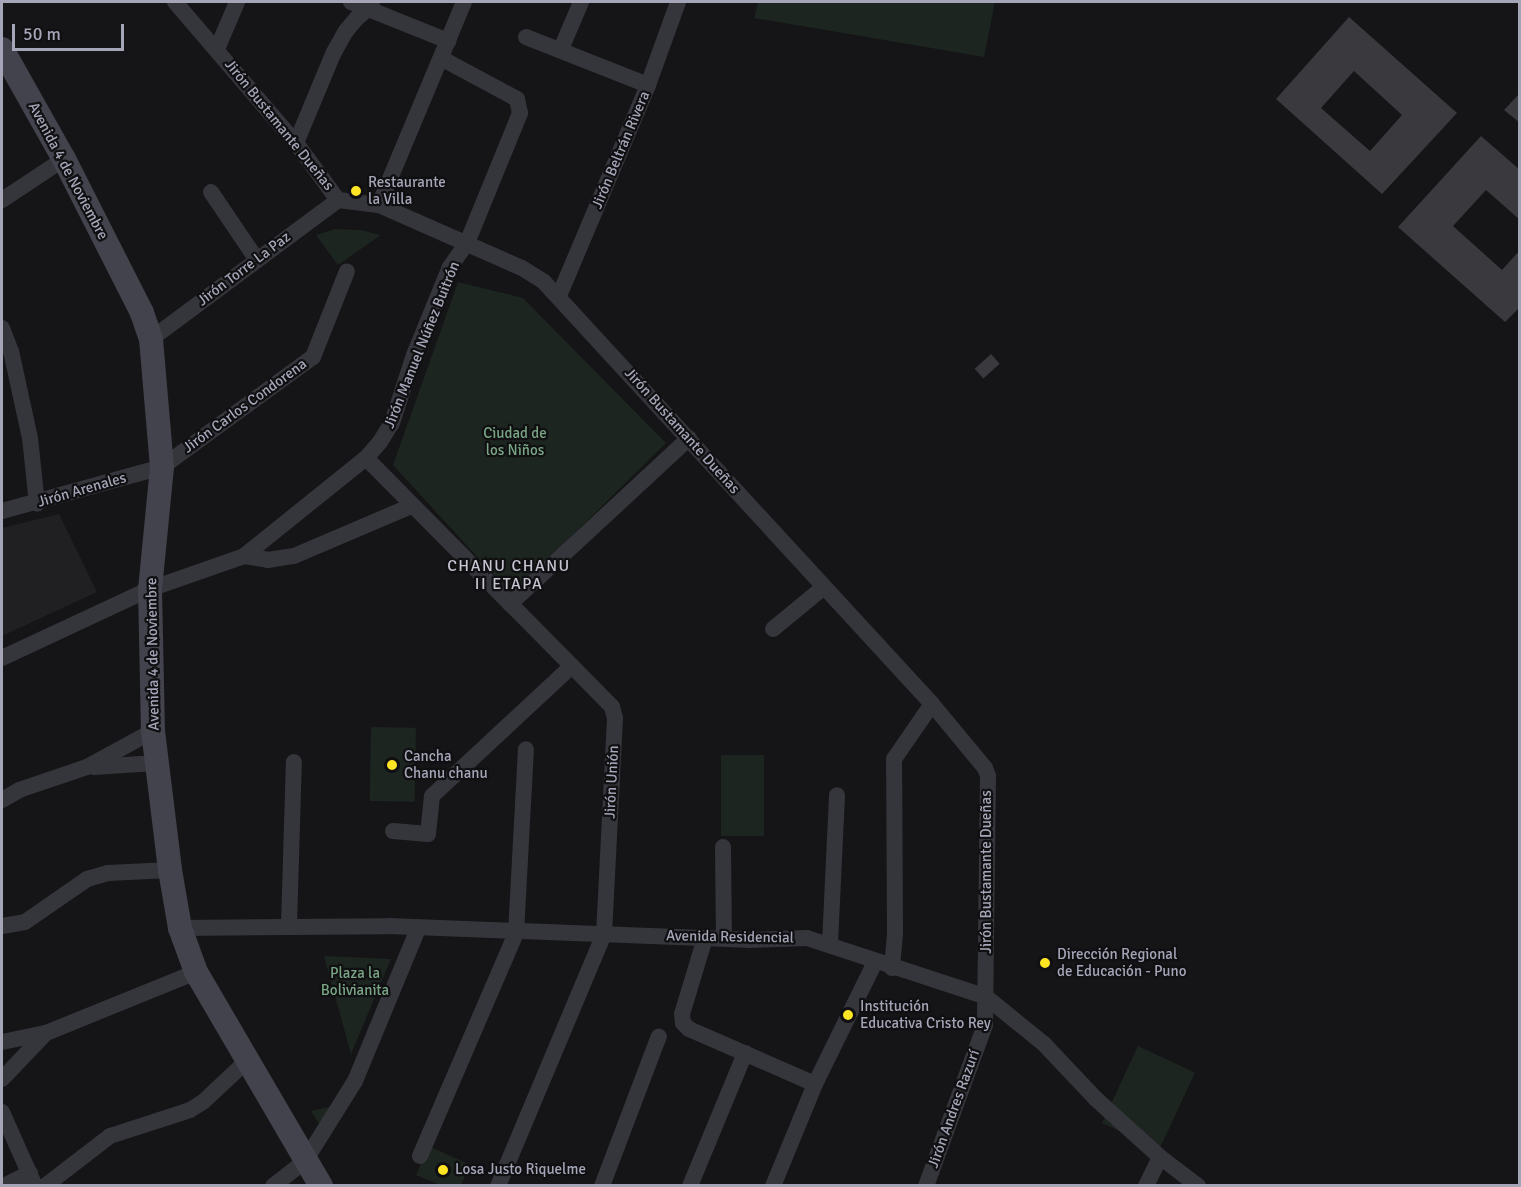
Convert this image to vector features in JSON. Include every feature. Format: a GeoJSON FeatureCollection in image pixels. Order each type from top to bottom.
{"type":"FeatureCollection","features":[{"type":"Feature","properties":{"kind":"street","name":"Jirón Bustamante Dueñas"},"geometry":{"type":"LineString","coordinates":[[175,2],[296,142],[338,200],[379,205],[467,243],[522,268],[544,282],[559,296],[932,704],[985,768],[988,776],[986,997]]}},
{"type":"Feature","properties":{"kind":"street"},"geometry":{"type":"LineString","coordinates":[[216,49],[237,2]]}},
{"type":"Feature","properties":{"kind":"street"},"geometry":{"type":"LineString","coordinates":[[351,2],[371,5],[448,41]]}},
{"type":"Feature","properties":{"kind":"street"},"geometry":{"type":"LineString","coordinates":[[379,205],[464,2]]}},
{"type":"Feature","properties":{"kind":"street"},"geometry":{"type":"LineString","coordinates":[[561,49],[581,2]]}},
{"type":"Feature","properties":{"kind":"street","name":"Jirón Beltrán Rivera"},"geometry":{"type":"LineString","coordinates":[[559,296],[648,85],[678,2]]}},
{"type":"Feature","properties":{"kind":"street"},"geometry":{"type":"LineString","coordinates":[[296,142],[333,54],[351,25],[371,5]]}},
{"type":"Feature","properties":{"kind":"street"},"geometry":{"type":"LineString","coordinates":[[526,37],[648,85]]}},
{"type":"Feature","properties":{"kind":"street","name":"Avenida 4 de Noviembre"},"geometry":{"type":"LineString","coordinates":[[2,49],[64,159],[142,313],[151,339],[162,468],[150,589],[153,731],[170,870],[180,928],[196,972],[321,1185]]}},
{"type":"Feature","properties":{"kind":"street","name":"Jirón Manuel Núñez Buitrón"},"geometry":{"type":"LineString","coordinates":[[2,658],[150,589],[244,556],[366,458],[380,442],[392,423],[414,355],[450,267],[467,243],[520,107],[517,99],[441,58]]}},
{"type":"Feature","properties":{"kind":"street"},"geometry":{"type":"LineString","coordinates":[[2,200],[64,159]]}},
{"type":"Feature","properties":{"kind":"street"},"geometry":{"type":"LineString","coordinates":[[211,192],[257,260]]}},
{"type":"Feature","properties":{"kind":"street","name":"Jirón Torre La Paz"},"geometry":{"type":"LineString","coordinates":[[151,339],[338,200]]}},
{"type":"Feature","properties":{"kind":"street","name":"Jirón Carlos Condorena"},"geometry":{"type":"LineString","coordinates":[[162,468],[313,357],[346,271]]}},
{"type":"Feature","properties":{"kind":"street"},"geometry":{"type":"LineString","coordinates":[[2,328],[11,351],[30,438],[37,504]]}},
{"type":"Feature","properties":{"kind":"street"},"geometry":{"type":"LineString","coordinates":[[510,604],[689,438]]}},
{"type":"Feature","properties":{"kind":"street","name":"Jirón Unión"},"geometry":{"type":"LineString","coordinates":[[366,458],[612,707],[615,718],[603,934],[498,1185]]}},
{"type":"Feature","properties":{"kind":"street","name":"Jirón Arenales"},"geometry":{"type":"LineString","coordinates":[[2,511],[37,504],[162,468]]}},
{"type":"Feature","properties":{"kind":"street"},"geometry":{"type":"LineString","coordinates":[[244,556],[268,560],[294,556],[411,506]]}},
{"type":"Feature","properties":{"kind":"street"},"geometry":{"type":"LineString","coordinates":[[773,629],[824,587]]}},
{"type":"Feature","properties":{"kind":"street"},"geometry":{"type":"LineString","coordinates":[[393,831],[428,834],[432,796],[572,666]]}},
{"type":"Feature","properties":{"kind":"street"},"geometry":{"type":"LineString","coordinates":[[892,968],[895,933],[894,759],[932,704]]}},
{"type":"Feature","properties":{"kind":"street"},"geometry":{"type":"LineString","coordinates":[[2,800],[19,790],[87,767],[153,731]]}},
{"type":"Feature","properties":{"kind":"street"},"geometry":{"type":"LineString","coordinates":[[420,1156],[516,933],[526,749]]}},
{"type":"Feature","properties":{"kind":"street"},"geometry":{"type":"LineString","coordinates":[[289,926],[294,762]]}},
{"type":"Feature","properties":{"kind":"street"},"geometry":{"type":"LineString","coordinates":[[87,767],[156,763]]}},
{"type":"Feature","properties":{"kind":"street"},"geometry":{"type":"LineString","coordinates":[[830,944],[837,795]]}},
{"type":"Feature","properties":{"kind":"street"},"geometry":{"type":"LineString","coordinates":[[723,848],[724,938]]}},
{"type":"Feature","properties":{"kind":"street"},"geometry":{"type":"LineString","coordinates":[[2,926],[25,922],[87,879],[108,873],[170,870]]}},
{"type":"Feature","properties":{"kind":"street","name":"Avenida Residencial"},"geometry":{"type":"LineString","coordinates":[[180,928],[289,926],[748,940],[807,938],[830,944],[892,968],[986,997],[1044,1044],[1096,1099],[1160,1157],[1198,1185]]}},
{"type":"Feature","properties":{"kind":"street"},"geometry":{"type":"LineString","coordinates":[[273,1185],[305,1161],[355,1081],[418,929]]}},
{"type":"Feature","properties":{"kind":"street"},"geometry":{"type":"LineString","coordinates":[[705,938],[682,1014],[683,1023],[689,1029],[815,1084]]}},
{"type":"Feature","properties":{"kind":"street"},"geometry":{"type":"LineString","coordinates":[[773,1185],[815,1084],[875,962]]}},
{"type":"Feature","properties":{"kind":"street"},"geometry":{"type":"LineString","coordinates":[[2,1042],[46,1033],[196,972]]}},
{"type":"Feature","properties":{"kind":"street","name":"Jirón Andres Razurí"},"geometry":{"type":"LineString","coordinates":[[926,1185],[985,1025],[986,997]]}},
{"type":"Feature","properties":{"kind":"street"},"geometry":{"type":"LineString","coordinates":[[2,1078],[46,1033]]}},
{"type":"Feature","properties":{"kind":"street"},"geometry":{"type":"LineString","coordinates":[[602,1185],[659,1036]]}},
{"type":"Feature","properties":{"kind":"street"},"geometry":{"type":"LineString","coordinates":[[690,1185],[745,1053]]}},
{"type":"Feature","properties":{"kind":"street"},"geometry":{"type":"LineString","coordinates":[[45,1185],[110,1136],[197,1106],[249,1059]]}},
{"type":"Feature","properties":{"kind":"street"},"geometry":{"type":"LineString","coordinates":[[2,1112],[32,1179],[4,1185]]}},
{"type":"Feature","properties":{"kind":"street"},"geometry":{"type":"LineString","coordinates":[[1146,1185],[1160,1157]]}},
{"type":"Feature","properties":{"kind":"shaded area"},"geometry":{"type":"Polygon","coordinates":[[[59,514],[97,592],[2,636],[2,528],[59,514]]]}},
{"type":"Feature","properties":{"kind":"green space"},"geometry":{"type":"Polygon","coordinates":[[[758,2],[995,2],[984,57],[754,18],[758,2]]]}},
{"type":"Feature","properties":{"kind":"green space"},"geometry":{"type":"Polygon","coordinates":[[[335,229],[360,230],[381,235],[338,265],[316,235],[335,229]]]}},
{"type":"Feature","properties":{"kind":"green space","name":"Ciudad de los Niños"},"geometry":{"type":"Polygon","coordinates":[[[458,282],[523,298],[666,443],[512,595],[393,465],[458,282]]]}},
{"type":"Feature","properties":{"kind":"green space","name":"Cancha Chanu chanu"},"geometry":{"type":"Polygon","coordinates":[[[371,727],[416,728],[415,802],[370,801],[371,727]]]}},
{"type":"Feature","properties":{"kind":"green space"},"geometry":{"type":"Polygon","coordinates":[[[721,755],[764,755],[764,836],[721,836],[721,755]]]}},
{"type":"Feature","properties":{"kind":"green space","name":"Plaza la Bolivianita"},"geometry":{"type":"Polygon","coordinates":[[[324,956],[391,959],[351,1054],[324,956]]]}},
{"type":"Feature","properties":{"kind":"green space"},"geometry":{"type":"Polygon","coordinates":[[[1138,1046],[1195,1073],[1159,1150],[1102,1123],[1138,1046]]]}},
{"type":"Feature","properties":{"kind":"green space"},"geometry":{"type":"Polygon","coordinates":[[[336,1105],[324,1132],[311,1111],[336,1105]]]}},
{"type":"Feature","properties":{"kind":"green space","name":"Losa Justo Riquelme"},"geometry":{"type":"Polygon","coordinates":[[[429,1146],[470,1165],[461,1185],[440,1185],[416,1175],[429,1146]]]}},
{"type":"Feature","properties":{"kind":"building"},"geometry":{"type":"Polygon","coordinates":[[[1349,17],[1457,113],[1382,194],[1276,99],[1349,17]],[[1354,71],[1321,108],[1370,151],[1402,115],[1354,71]]]}},
{"type":"Feature","properties":{"kind":"building"},"geometry":{"type":"Polygon","coordinates":[[[1520,93],[1520,123],[1504,110],[1520,93]]]}},
{"type":"Feature","properties":{"kind":"building"},"geometry":{"type":"Polygon","coordinates":[[[1481,136],[1520,170],[1520,220],[1486,190],[1453,226],[1502,270],[1520,250],[1520,307],[1505,322],[1398,227],[1481,136]]]}},
{"type":"Feature","properties":{"kind":"building"},"geometry":{"type":"Polygon","coordinates":[[[991,354],[1000,364],[983,378],[975,369],[991,354]]]}},
{"type":"Feature","properties":{"kind":"place","name":"Restaurante la Villa"},"geometry":{"type":"Point","coordinates":[356,191]}},
{"type":"Feature","properties":{"kind":"place","name":"Cancha Chanu chanu"},"geometry":{"type":"Point","coordinates":[392,765]}},
{"type":"Feature","properties":{"kind":"place","name":"Dirección Regional de Educación - Puno"},"geometry":{"type":"Point","coordinates":[1045,963]}},
{"type":"Feature","properties":{"kind":"place","name":"Institución Educativa Cristo Rey"},"geometry":{"type":"Point","coordinates":[848,1015]}},
{"type":"Feature","properties":{"kind":"place","name":"Losa Justo Riquelme"},"geometry":{"type":"Point","coordinates":[443,1170]}},
{"type":"Feature","properties":{"kind":"district","name":"CHANU CHANU II ETAPA"},"geometry":{"type":"Point","coordinates":[509,575]}}]}
